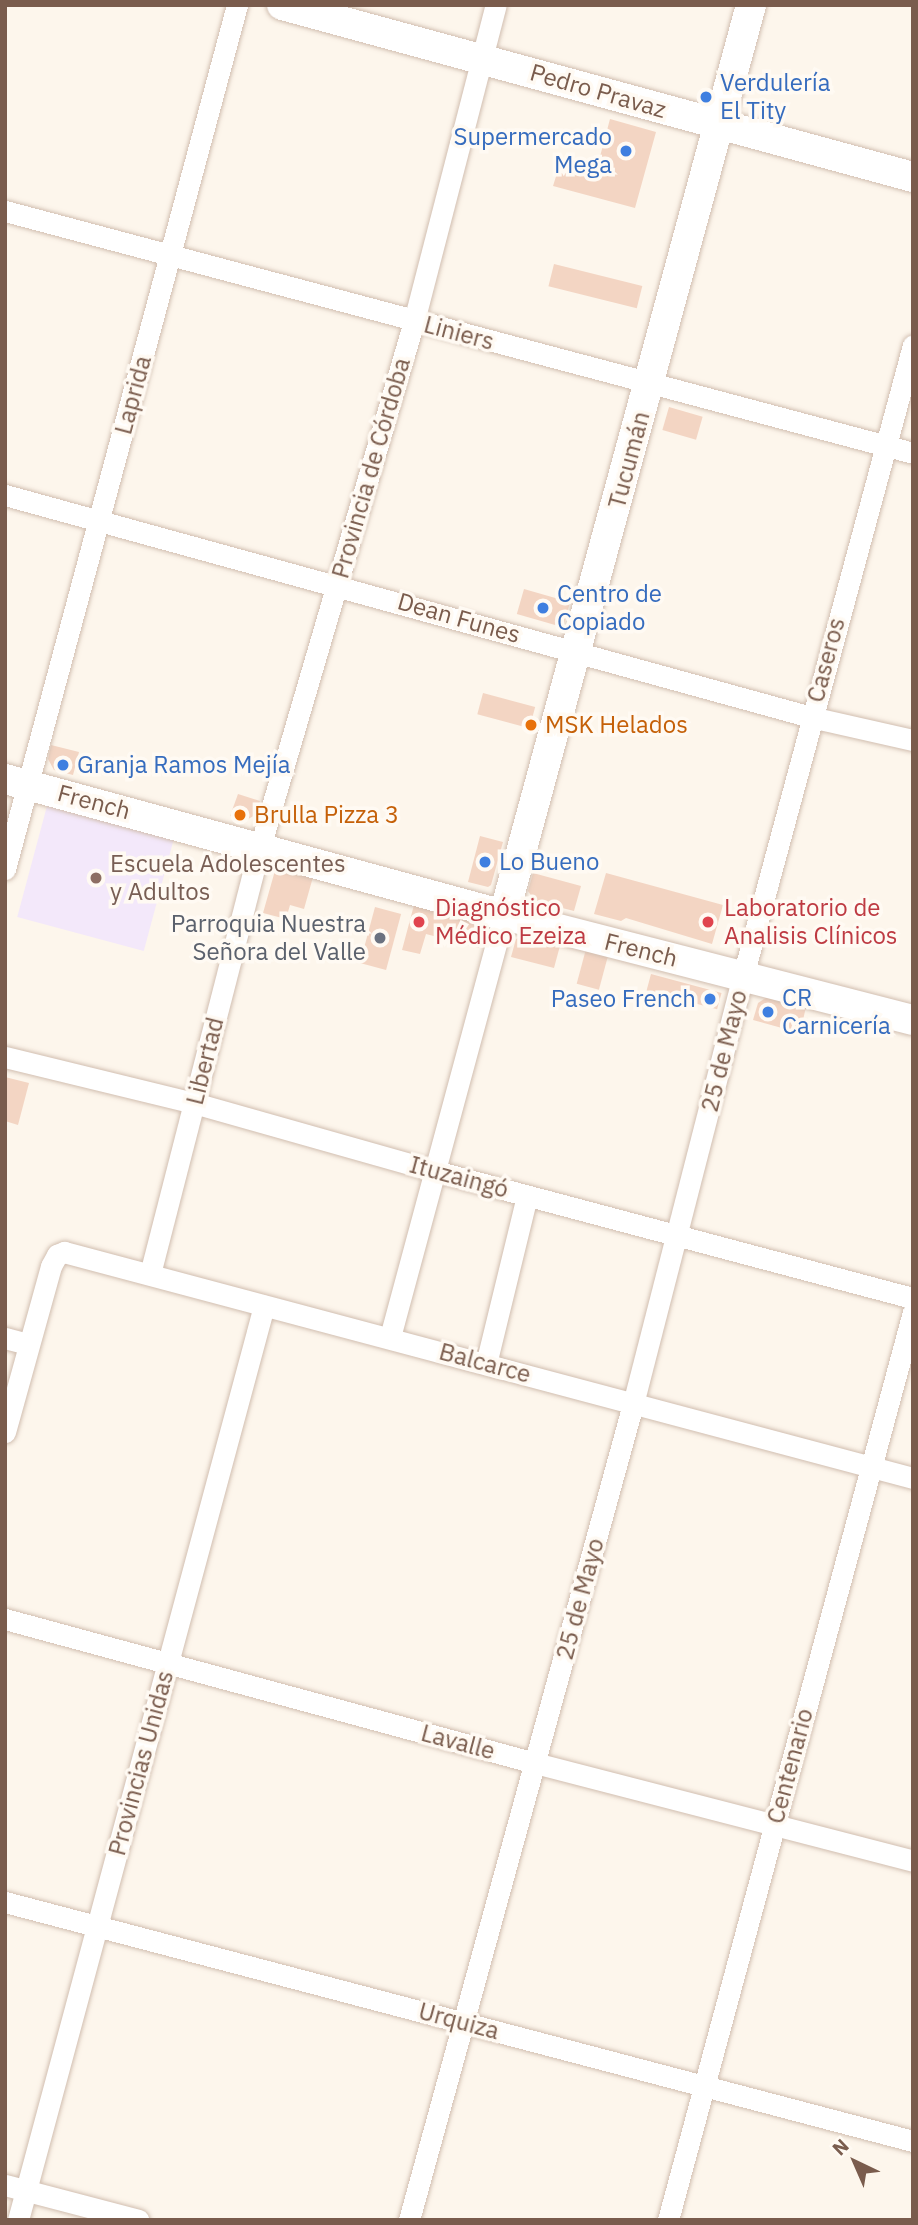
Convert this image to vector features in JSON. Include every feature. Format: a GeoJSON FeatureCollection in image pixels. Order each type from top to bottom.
{"type":"FeatureCollection","features":[{"type":"Feature","properties":{"kind":"street","name":"Laprida"},"geometry":{"type":"LineString","coordinates":[[5,869],[16,781],[99,520],[237,5]]}},
{"type":"Feature","properties":{"kind":"street","name":"Pedro Pravaz"},"geometry":{"type":"LineString","coordinates":[[282,5],[913,177]]}},
{"type":"Feature","properties":{"kind":"street","name":"Provincia de Córdoba"},"geometry":{"type":"LineString","coordinates":[[260,848],[415,321],[496,5]]}},
{"type":"Feature","properties":{"kind":"street","name":"Tucumán"},"geometry":{"type":"LineString","coordinates":[[504,915],[578,652],[751,5]]}},
{"type":"Feature","properties":{"kind":"street","name":"Liniers"},"geometry":{"type":"LineString","coordinates":[[5,211],[913,453]]}},
{"type":"Feature","properties":{"kind":"street","name":"Caseros"},"geometry":{"type":"LineString","coordinates":[[743,976],[913,345]]}},
{"type":"Feature","properties":{"kind":"street","name":"Dean Funes"},"geometry":{"type":"LineString","coordinates":[[5,495],[337,584],[811,717],[913,740]]}},
{"type":"Feature","properties":{"kind":"street","name":"French"},"geometry":{"type":"LineString","coordinates":[[16,781],[504,915],[913,1020]]}},
{"type":"Feature","properties":{"kind":"street","name":"Libertad"},"geometry":{"type":"LineString","coordinates":[[150,1274],[260,848]]}},
{"type":"Feature","properties":{"kind":"street"},"geometry":{"type":"LineString","coordinates":[[390,1337],[504,915]]}},
{"type":"Feature","properties":{"kind":"street","name":"25 de Mayo"},"geometry":{"type":"LineString","coordinates":[[409,2220],[633,1404],[743,976]]}},
{"type":"Feature","properties":{"kind":"street","name":"Ituzaingó"},"geometry":{"type":"LineString","coordinates":[[5,1057],[194,1103],[527,1196],[913,1298]]}},
{"type":"Feature","properties":{"kind":"street"},"geometry":{"type":"LineString","coordinates":[[486,1364],[527,1196]]}},
{"type":"Feature","properties":{"kind":"street","name":"Balcarce"},"geometry":{"type":"LineString","coordinates":[[28,1344],[51,1266],[57,1255],[73,1253],[913,1478]]}},
{"type":"Feature","properties":{"kind":"street","name":"Provincias Unidas"},"geometry":{"type":"LineString","coordinates":[[18,2220],[15,2188],[96,1927],[264,1306]]}},
{"type":"Feature","properties":{"kind":"street","name":"Centenario"},"geometry":{"type":"LineString","coordinates":[[668,2220],[913,1312]]}},
{"type":"Feature","properties":{"kind":"street"},"geometry":{"type":"LineString","coordinates":[[5,1338],[28,1344],[5,1432]]}},
{"type":"Feature","properties":{"kind":"street","name":"Lavalle"},"geometry":{"type":"LineString","coordinates":[[5,1619],[535,1763],[913,1861]]}},
{"type":"Feature","properties":{"kind":"street","name":"Urquiza"},"geometry":{"type":"LineString","coordinates":[[5,1902],[913,2141]]}},
{"type":"Feature","properties":{"kind":"street"},"geometry":{"type":"LineString","coordinates":[[15,2188],[138,2220]]}},
{"type":"Feature","properties":{"kind":"shaded area","name":"Escuela Adolescentes y Adultos"},"geometry":{"type":"Polygon","coordinates":[[[47,806],[174,840],[144,951],[17,917],[47,806]]]}},
{"type":"Feature","properties":{"kind":"building","name":"Supermercado Mega"},"geometry":{"type":"Polygon","coordinates":[[[610,119],[656,132],[635,208],[553,186],[558,170],[594,179],[610,119]]]}},
{"type":"Feature","properties":{"kind":"building"},"geometry":{"type":"Polygon","coordinates":[[[554,264],[642,286],[637,308],[548,286],[554,264]]]}},
{"type":"Feature","properties":{"kind":"building"},"geometry":{"type":"Polygon","coordinates":[[[669,407],[703,417],[696,440],[662,430],[669,407]]]}},
{"type":"Feature","properties":{"kind":"building","name":"Centro de Copiado"},"geometry":{"type":"Polygon","coordinates":[[[524,589],[570,602],[563,627],[517,614],[524,589]]]}},
{"type":"Feature","properties":{"kind":"building"},"geometry":{"type":"Polygon","coordinates":[[[483,693],[535,707],[529,728],[477,714],[483,693]]]}},
{"type":"Feature","properties":{"kind":"building","name":"Granja Ramos Mejía"},"geometry":{"type":"Polygon","coordinates":[[[51,745],[79,752],[73,775],[54,770],[48,759],[51,745]]]}},
{"type":"Feature","properties":{"kind":"building"},"geometry":{"type":"Polygon","coordinates":[[[238,794],[260,801],[255,815],[245,821],[230,816],[238,794]]]}},
{"type":"Feature","properties":{"kind":"building","name":"Lo Bueno"},"geometry":{"type":"Polygon","coordinates":[[[480,836],[503,842],[491,885],[488,887],[468,882],[480,836]]]}},
{"type":"Feature","properties":{"kind":"building"},"geometry":{"type":"Polygon","coordinates":[[[276,867],[313,877],[304,909],[290,905],[286,919],[263,913],[276,867]]]}},
{"type":"Feature","properties":{"kind":"building"},"geometry":{"type":"Polygon","coordinates":[[[533,873],[581,886],[574,911],[535,901],[528,891],[533,873]]]}},
{"type":"Feature","properties":{"kind":"building"},"geometry":{"type":"Polygon","coordinates":[[[606,873],[723,905],[712,944],[626,918],[621,921],[594,914],[606,873]]]}},
{"type":"Feature","properties":{"kind":"building"},"geometry":{"type":"Polygon","coordinates":[[[414,905],[477,922],[484,929],[479,948],[426,934],[420,954],[402,950],[414,905]]]}},
{"type":"Feature","properties":{"kind":"building","name":"Parroquia Nuestra Señora del Valle"},"geometry":{"type":"Polygon","coordinates":[[[375,907],[401,914],[386,970],[360,963],[375,907]]]}},
{"type":"Feature","properties":{"kind":"building"},"geometry":{"type":"Polygon","coordinates":[[[527,933],[561,942],[554,968],[511,957],[516,939],[527,933]]]}},
{"type":"Feature","properties":{"kind":"building"},"geometry":{"type":"Polygon","coordinates":[[[586,949],[608,955],[599,990],[577,984],[586,949]]]}},
{"type":"Feature","properties":{"kind":"building"},"geometry":{"type":"Polygon","coordinates":[[[651,974],[722,993],[717,1009],[647,990],[651,974]]]}},
{"type":"Feature","properties":{"kind":"building"},"geometry":{"type":"Polygon","coordinates":[[[767,997],[806,1007],[800,1033],[753,1020],[758,1003],[767,997]]]}},
{"type":"Feature","properties":{"kind":"building"},"geometry":{"type":"Polygon","coordinates":[[[5,1077],[29,1083],[18,1125],[5,1121],[5,1077]]]}},
{"type":"Feature","properties":{"kind":"place","name":"Verdulería El Tity"},"geometry":{"type":"Point","coordinates":[706,97]}},
{"type":"Feature","properties":{"kind":"place","name":"Supermercado Mega"},"geometry":{"type":"Point","coordinates":[626,151]}},
{"type":"Feature","properties":{"kind":"place","name":"Centro de Copiado"},"geometry":{"type":"Point","coordinates":[543,608]}},
{"type":"Feature","properties":{"kind":"place","name":"MSK Helados"},"geometry":{"type":"Point","coordinates":[531,725]}},
{"type":"Feature","properties":{"kind":"place","name":"Granja Ramos Mejía"},"geometry":{"type":"Point","coordinates":[63,765]}},
{"type":"Feature","properties":{"kind":"place","name":"Brulla Pizza 3"},"geometry":{"type":"Point","coordinates":[240,815]}},
{"type":"Feature","properties":{"kind":"place","name":"Lo Bueno"},"geometry":{"type":"Point","coordinates":[485,862]}},
{"type":"Feature","properties":{"kind":"place","name":"Escuela Adolescentes y Adultos"},"geometry":{"type":"Point","coordinates":[96,878]}},
{"type":"Feature","properties":{"kind":"place","name":"Diagnóstico Médico Ezeiza"},"geometry":{"type":"Point","coordinates":[419,922]}},
{"type":"Feature","properties":{"kind":"place","name":"Laboratorio de Analisis Clínicos"},"geometry":{"type":"Point","coordinates":[708,922]}},
{"type":"Feature","properties":{"kind":"place","name":"Parroquia Nuestra Señora del Valle"},"geometry":{"type":"Point","coordinates":[380,938]}},
{"type":"Feature","properties":{"kind":"place","name":"Paseo French"},"geometry":{"type":"Point","coordinates":[710,999]}},
{"type":"Feature","properties":{"kind":"place","name":"CR Carnicería"},"geometry":{"type":"Point","coordinates":[768,1012]}}]}
